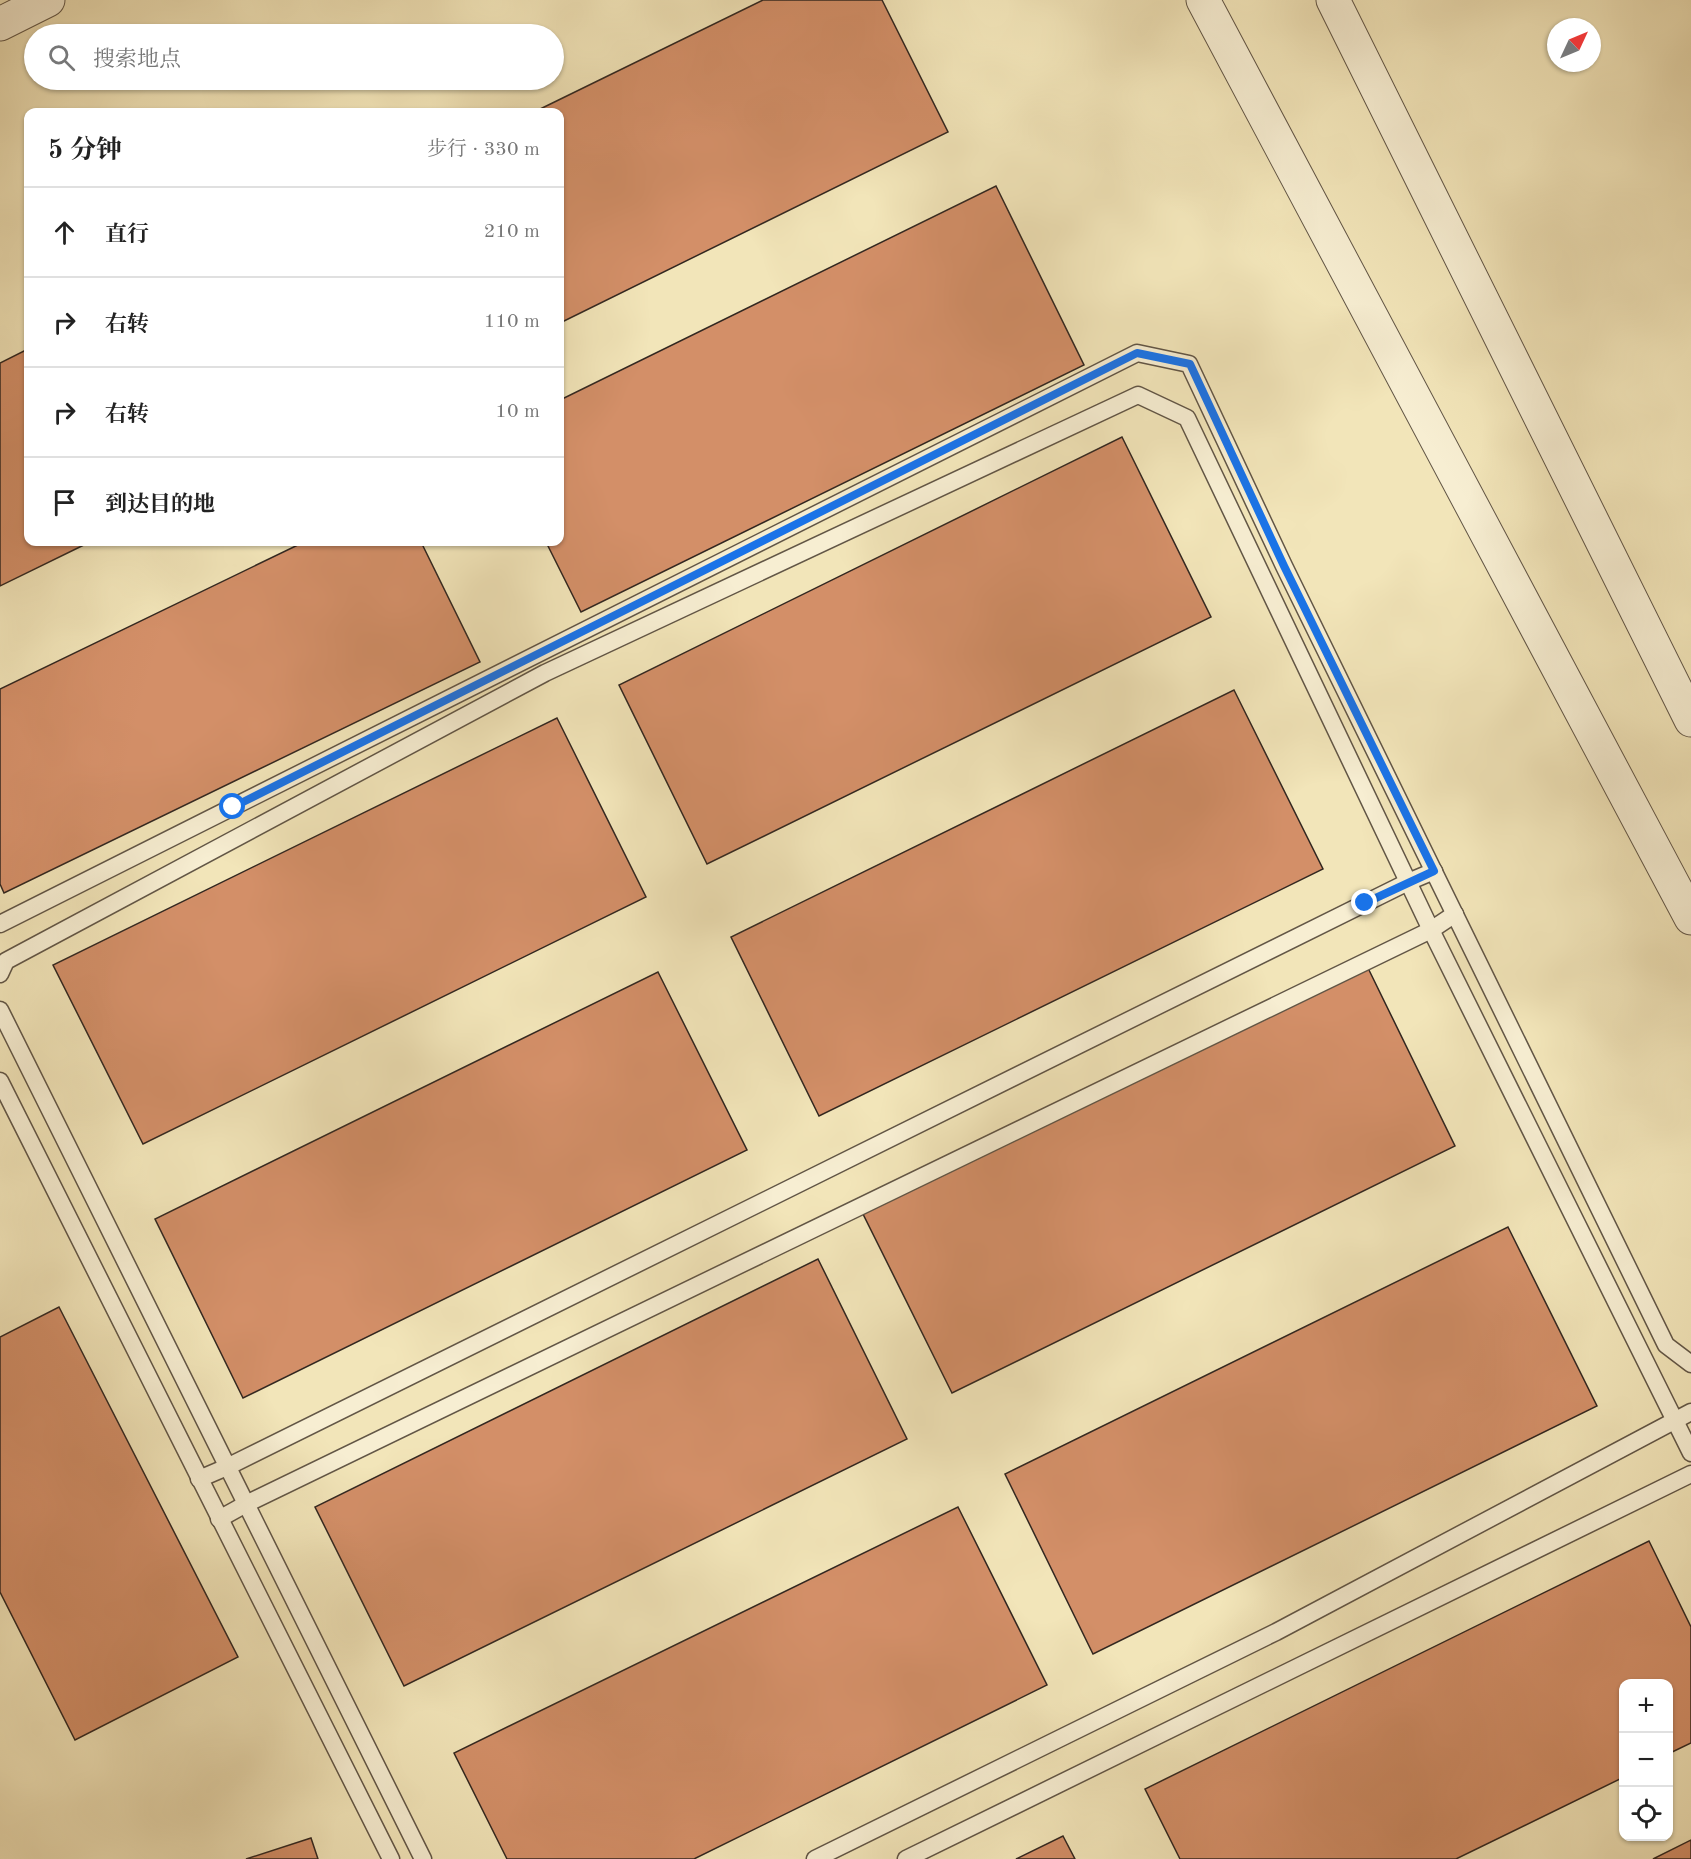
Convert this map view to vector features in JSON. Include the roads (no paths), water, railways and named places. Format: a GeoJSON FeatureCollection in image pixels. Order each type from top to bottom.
{"type":"FeatureCollection","features":[{"type":"Feature","properties":{"kind":"street"},"geometry":{"type":"LineString","coordinates":[[0,24],[48,0]]}},
{"type":"Feature","properties":{"kind":"street"},"geometry":{"type":"LineString","coordinates":[[1203,0],[1691,918]]}},
{"type":"Feature","properties":{"kind":"street"},"geometry":{"type":"LineString","coordinates":[[1333,0],[1691,720]]}},
{"type":"Feature","properties":{"kind":"lane"},"geometry":{"type":"LineString","coordinates":[[0,924],[1137,353],[1190,364],[1284,566],[1666,1345],[1691,1364]]}},
{"type":"Feature","properties":{"kind":"lane"},"geometry":{"type":"LineString","coordinates":[[0,974],[6,961],[545,674],[1138,395],[1187,418],[1431,930],[1691,1453]]}},
{"type":"Feature","properties":{"kind":"lane"},"geometry":{"type":"LineString","coordinates":[[199,1479],[1434,871]]}},
{"type":"Feature","properties":{"kind":"lane"},"geometry":{"type":"LineString","coordinates":[[219,1519],[1431,930],[1455,914]]}},
{"type":"Feature","properties":{"kind":"lane"},"geometry":{"type":"LineString","coordinates":[[0,1010],[423,1859]]}},
{"type":"Feature","properties":{"kind":"lane"},"geometry":{"type":"LineString","coordinates":[[0,1082],[391,1859]]}},
{"type":"Feature","properties":{"kind":"lane"},"geometry":{"type":"LineString","coordinates":[[815,1859],[1276,1632],[1691,1412]]}},
{"type":"Feature","properties":{"kind":"lane"},"geometry":{"type":"LineString","coordinates":[[906,1859],[1691,1474]]}}]}
